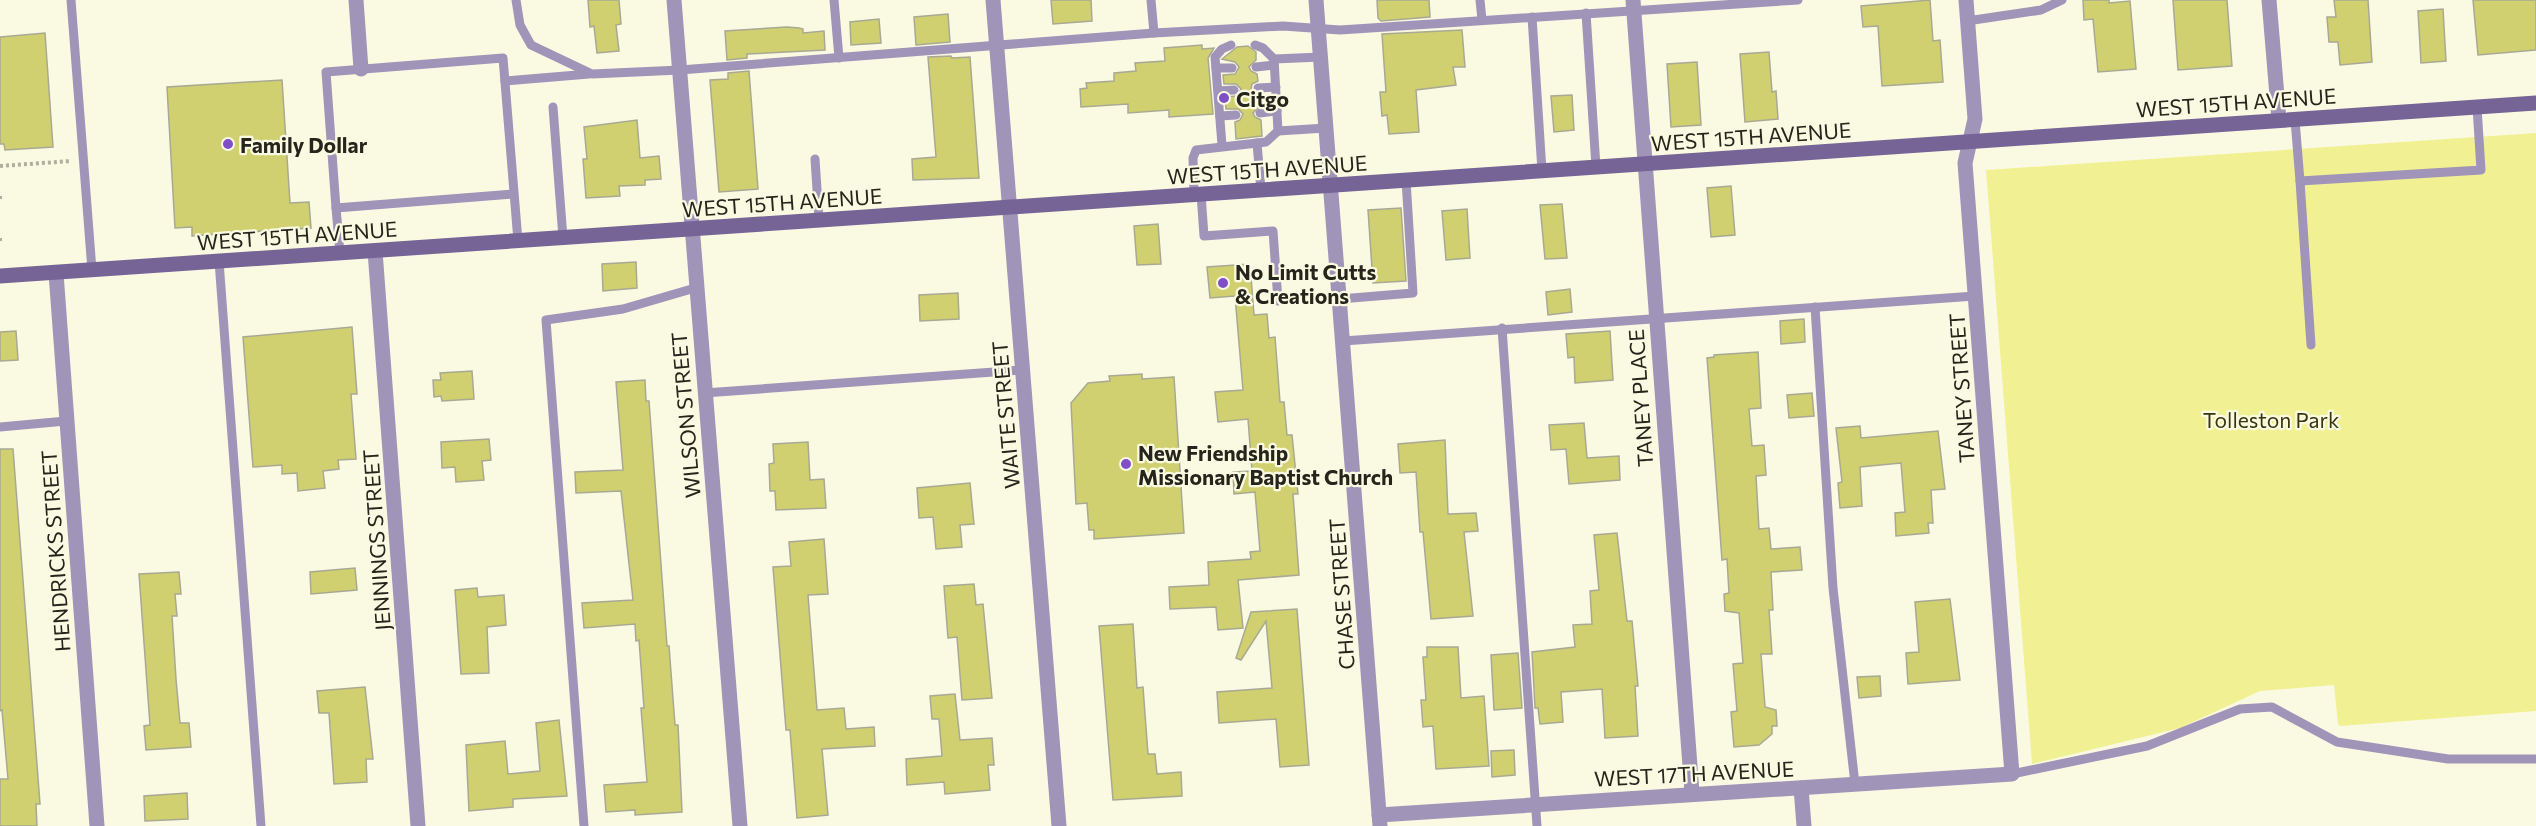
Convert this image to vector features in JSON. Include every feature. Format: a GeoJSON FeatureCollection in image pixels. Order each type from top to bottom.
{"type":"FeatureCollection","features":[{"type":"Feature","properties":{"kind":"main road","name":"WEST 15TH AVENUE"},"geometry":{"type":"LineString","coordinates":[[0,276],[2536,103]]}},
{"type":"Feature","properties":{"kind":"street"},"geometry":{"type":"LineString","coordinates":[[356,0],[362,69]]}},
{"type":"Feature","properties":{"kind":"street","name":"WILSON STREET"},"geometry":{"type":"LineString","coordinates":[[674,0],[695,288],[740,826]]}},
{"type":"Feature","properties":{"kind":"street","name":"WAITE STREET"},"geometry":{"type":"LineString","coordinates":[[993,0],[1059,826]]}},
{"type":"Feature","properties":{"kind":"street","name":"CHASE STREET"},"geometry":{"type":"LineString","coordinates":[[1316,0],[1379,820]]}},
{"type":"Feature","properties":{"kind":"street","name":"TANEY STREET"},"geometry":{"type":"LineString","coordinates":[[1966,0],[1975,119],[1965,163],[2012,774]]}},
{"type":"Feature","properties":{"kind":"street"},"geometry":{"type":"LineString","coordinates":[[2269,0],[2279,120]]}},
{"type":"Feature","properties":{"kind":"street","name":"TANEY PLACE"},"geometry":{"type":"LineString","coordinates":[[1633,5],[1692,793]]}},
{"type":"Feature","properties":{"kind":"street","name":"JENNINGS STREET"},"geometry":{"type":"LineString","coordinates":[[375,251],[418,826]]}},
{"type":"Feature","properties":{"kind":"street","name":"HENDRICKS STREET"},"geometry":{"type":"LineString","coordinates":[[56,273],[97,826]]}},
{"type":"Feature","properties":{"kind":"street","name":"WEST 17TH AVENUE"},"geometry":{"type":"LineString","coordinates":[[1379,820],[1535,804],[2012,774]]}},
{"type":"Feature","properties":{"kind":"street"},"geometry":{"type":"LineString","coordinates":[[1801,788],[1804,826]]}},
{"type":"Feature","properties":{"kind":"lane"},"geometry":{"type":"LineString","coordinates":[[72,0],[92,270]]}},
{"type":"Feature","properties":{"kind":"lane"},"geometry":{"type":"LineString","coordinates":[[516,0],[520,24],[531,45],[592,74]]}},
{"type":"Feature","properties":{"kind":"lane"},"geometry":{"type":"LineString","coordinates":[[834,0],[839,58]]}},
{"type":"Feature","properties":{"kind":"lane"},"geometry":{"type":"LineString","coordinates":[[1151,0],[1154,33]]}},
{"type":"Feature","properties":{"kind":"lane"},"geometry":{"type":"LineString","coordinates":[[1480,0],[1482,20]]}},
{"type":"Feature","properties":{"kind":"lane"},"geometry":{"type":"LineString","coordinates":[[505,81],[680,70],[1154,33],[1283,26],[1340,30],[1586,13],[1633,5],[1795,0]]}},
{"type":"Feature","properties":{"kind":"lane"},"geometry":{"type":"LineString","coordinates":[[1967,21],[2041,10],[2062,0]]}},
{"type":"Feature","properties":{"kind":"lane"},"geometry":{"type":"LineString","coordinates":[[1586,13],[1596,167]]}},
{"type":"Feature","properties":{"kind":"lane"},"geometry":{"type":"LineString","coordinates":[[1532,17],[1542,171]]}},
{"type":"Feature","properties":{"kind":"lane"},"geometry":{"type":"LineString","coordinates":[[1222,145],[1215,57],[1221,49],[1231,45]]}},
{"type":"Feature","properties":{"kind":"lane"},"geometry":{"type":"LineString","coordinates":[[1255,45],[1263,48],[1274,62],[1278,131]]}},
{"type":"Feature","properties":{"kind":"lane"},"geometry":{"type":"LineString","coordinates":[[1256,67],[1274,62],[1321,57]]}},
{"type":"Feature","properties":{"kind":"lane"},"geometry":{"type":"LineString","coordinates":[[340,253],[326,72],[504,58],[512,194],[518,241]]}},
{"type":"Feature","properties":{"kind":"lane"},"geometry":{"type":"LineString","coordinates":[[1216,69],[1232,68]]}},
{"type":"Feature","properties":{"kind":"lane"},"geometry":{"type":"LineString","coordinates":[[1258,88],[1276,87]]}},
{"type":"Feature","properties":{"kind":"lane"},"geometry":{"type":"LineString","coordinates":[[1218,91],[1234,90]]}},
{"type":"Feature","properties":{"kind":"lane"},"geometry":{"type":"LineString","coordinates":[[2300,181],[2481,170],[2477,107]]}},
{"type":"Feature","properties":{"kind":"lane"},"geometry":{"type":"LineString","coordinates":[[553,108],[563,238]]}},
{"type":"Feature","properties":{"kind":"lane"},"geometry":{"type":"LineString","coordinates":[[1260,113],[1277,111]]}},
{"type":"Feature","properties":{"kind":"lane"},"geometry":{"type":"LineString","coordinates":[[1220,116],[1236,115]]}},
{"type":"Feature","properties":{"kind":"lane"},"geometry":{"type":"LineString","coordinates":[[2295,120],[2311,345]]}},
{"type":"Feature","properties":{"kind":"lane"},"geometry":{"type":"LineString","coordinates":[[1278,301],[1273,231],[1204,236],[1193,158],[1196,150],[1222,145],[1266,142],[1278,131],[1326,128]]}},
{"type":"Feature","properties":{"kind":"lane"},"geometry":{"type":"LineString","coordinates":[[1257,143],[1261,190]]}},
{"type":"Feature","properties":{"kind":"lane"},"geometry":{"type":"LineString","coordinates":[[815,159],[819,220]]}},
{"type":"Feature","properties":{"kind":"lane"},"geometry":{"type":"LineString","coordinates":[[1340,299],[1413,293],[1406,180]]}},
{"type":"Feature","properties":{"kind":"lane"},"geometry":{"type":"LineString","coordinates":[[336,208],[512,194]]}},
{"type":"Feature","properties":{"kind":"lane"},"geometry":{"type":"LineString","coordinates":[[219,261],[261,826]]}},
{"type":"Feature","properties":{"kind":"lane"},"geometry":{"type":"LineString","coordinates":[[584,826],[546,320],[623,309],[695,288]]}},
{"type":"Feature","properties":{"kind":"lane"},"geometry":{"type":"LineString","coordinates":[[1343,341],[1975,296]]}},
{"type":"Feature","properties":{"kind":"lane"},"geometry":{"type":"LineString","coordinates":[[1815,307],[1833,588],[1855,784]]}},
{"type":"Feature","properties":{"kind":"lane"},"geometry":{"type":"LineString","coordinates":[[1502,328],[1537,826]]}},
{"type":"Feature","properties":{"kind":"lane"},"geometry":{"type":"LineString","coordinates":[[704,393],[1022,370]]}},
{"type":"Feature","properties":{"kind":"lane"},"geometry":{"type":"LineString","coordinates":[[0,427],[66,421]]}},
{"type":"Feature","properties":{"kind":"lane"},"geometry":{"type":"LineString","coordinates":[[2012,774],[2147,746],[2240,709],[2272,707],[2337,742],[2448,759],[2536,759]]}},
{"type":"Feature","properties":{"kind":"path"},"geometry":{"type":"LineString","coordinates":[[0,166],[83,160]]}},
{"type":"Feature","properties":{"kind":"path"},"geometry":{"type":"LineString","coordinates":[[0,196],[0,202]]}},
{"type":"Feature","properties":{"kind":"path"},"geometry":{"type":"LineString","coordinates":[[0,238],[0,244]]}},
{"type":"Feature","properties":{"kind":"green space","name":"Tolleston Park"},"geometry":{"type":"Polygon","coordinates":[[[2536,133],[2536,711],[2340,726],[2334,685],[2260,691],[2180,728],[2032,764],[1986,170],[2536,133]]]}},
{"type":"Feature","properties":{"kind":"building"},"geometry":{"type":"Polygon","coordinates":[[[588,0],[619,0],[621,24],[616,25],[619,51],[597,53],[594,26],[590,27],[588,0]]]}},
{"type":"Feature","properties":{"kind":"building"},"geometry":{"type":"Polygon","coordinates":[[[1051,0],[1091,0],[1092,21],[1053,24],[1051,0]]]}},
{"type":"Feature","properties":{"kind":"building"},"geometry":{"type":"Polygon","coordinates":[[[1377,0],[1429,0],[1430,17],[1381,21],[1378,18],[1377,0]]]}},
{"type":"Feature","properties":{"kind":"building"},"geometry":{"type":"Polygon","coordinates":[[[1930,0],[1933,41],[1940,40],[1943,82],[1882,86],[1878,26],[1863,27],[1861,6],[1930,0]]]}},
{"type":"Feature","properties":{"kind":"building"},"geometry":{"type":"Polygon","coordinates":[[[2083,0],[2109,0],[2109,3],[2130,1],[2136,69],[2098,72],[2093,19],[2084,20],[2083,0]]]}},
{"type":"Feature","properties":{"kind":"building"},"geometry":{"type":"Polygon","coordinates":[[[2173,0],[2227,0],[2232,66],[2178,70],[2173,0]]]}},
{"type":"Feature","properties":{"kind":"building"},"geometry":{"type":"Polygon","coordinates":[[[2334,0],[2368,0],[2372,62],[2340,65],[2338,42],[2329,42],[2327,17],[2336,17],[2334,0]]]}},
{"type":"Feature","properties":{"kind":"building"},"geometry":{"type":"Polygon","coordinates":[[[2473,0],[2536,0],[2536,50],[2478,55],[2473,0]]]}},
{"type":"Feature","properties":{"kind":"building"},"geometry":{"type":"Polygon","coordinates":[[[2443,9],[2446,61],[2421,63],[2418,11],[2443,9]]]}},
{"type":"Feature","properties":{"kind":"building"},"geometry":{"type":"Polygon","coordinates":[[[948,14],[950,42],[916,45],[914,17],[948,14]]]}},
{"type":"Feature","properties":{"kind":"building"},"geometry":{"type":"Polygon","coordinates":[[[879,19],[881,43],[851,45],[850,22],[879,19]]]}},
{"type":"Feature","properties":{"kind":"building"},"geometry":{"type":"Polygon","coordinates":[[[787,27],[803,29],[803,33],[824,31],[825,50],[747,54],[747,58],[727,60],[725,31],[787,27]]]}},
{"type":"Feature","properties":{"kind":"building"},"geometry":{"type":"Polygon","coordinates":[[[1462,30],[1465,67],[1453,67],[1456,85],[1416,90],[1419,132],[1389,134],[1387,115],[1382,116],[1380,92],[1386,92],[1382,34],[1462,30]]]}},
{"type":"Feature","properties":{"kind":"building"},"geometry":{"type":"Polygon","coordinates":[[[45,33],[53,147],[5,150],[4,144],[0,144],[0,37],[45,33]]]}},
{"type":"Feature","properties":{"kind":"building"},"geometry":{"type":"Polygon","coordinates":[[[1202,45],[1202,49],[1214,48],[1208,58],[1213,114],[1169,117],[1169,110],[1128,113],[1128,104],[1081,107],[1080,89],[1087,88],[1086,83],[1114,81],[1114,73],[1136,71],[1135,63],[1165,61],[1164,48],[1202,45]]]}},
{"type":"Feature","properties":{"kind":"building"},"geometry":{"type":"Polygon","coordinates":[[[1248,46],[1256,52],[1256,60],[1249,67],[1257,74],[1258,81],[1252,84],[1251,89],[1259,95],[1260,106],[1253,113],[1261,120],[1262,136],[1236,139],[1235,122],[1240,120],[1243,114],[1238,109],[1226,109],[1225,97],[1237,96],[1241,89],[1236,84],[1224,84],[1223,75],[1235,74],[1239,67],[1235,62],[1222,59],[1237,47],[1248,46]]]}},
{"type":"Feature","properties":{"kind":"building"},"geometry":{"type":"Polygon","coordinates":[[[1769,52],[1772,92],[1776,91],[1778,119],[1745,122],[1740,54],[1769,52]]]}},
{"type":"Feature","properties":{"kind":"building"},"geometry":{"type":"Polygon","coordinates":[[[951,56],[952,58],[970,57],[979,178],[913,180],[912,159],[936,157],[928,57],[951,56]]]}},
{"type":"Feature","properties":{"kind":"building"},"geometry":{"type":"Polygon","coordinates":[[[1697,62],[1701,125],[1671,127],[1667,64],[1697,62]]]}},
{"type":"Feature","properties":{"kind":"building"},"geometry":{"type":"Polygon","coordinates":[[[749,71],[758,189],[719,192],[710,80],[728,79],[728,73],[749,71]]]}},
{"type":"Feature","properties":{"kind":"building","name":"Family Dollar"},"geometry":{"type":"Polygon","coordinates":[[[282,80],[290,203],[309,202],[311,228],[192,236],[192,227],[175,228],[167,87],[282,80]]]}},
{"type":"Feature","properties":{"kind":"building"},"geometry":{"type":"Polygon","coordinates":[[[1572,95],[1574,130],[1554,132],[1551,96],[1572,95]]]}},
{"type":"Feature","properties":{"kind":"building"},"geometry":{"type":"Polygon","coordinates":[[[637,120],[640,158],[659,156],[661,179],[645,180],[645,185],[619,186],[620,196],[586,198],[583,159],[587,159],[584,127],[637,120]]]}},
{"type":"Feature","properties":{"kind":"building"},"geometry":{"type":"Polygon","coordinates":[[[1731,186],[1735,235],[1711,237],[1707,188],[1731,186]]]}},
{"type":"Feature","properties":{"kind":"building"},"geometry":{"type":"Polygon","coordinates":[[[1562,204],[1567,258],[1545,259],[1540,205],[1562,204]]]}},
{"type":"Feature","properties":{"kind":"building"},"geometry":{"type":"Polygon","coordinates":[[[1401,208],[1406,281],[1373,283],[1368,210],[1401,208]]]}},
{"type":"Feature","properties":{"kind":"building"},"geometry":{"type":"Polygon","coordinates":[[[1467,209],[1470,258],[1446,260],[1442,211],[1467,209]]]}},
{"type":"Feature","properties":{"kind":"building"},"geometry":{"type":"Polygon","coordinates":[[[1158,224],[1161,264],[1137,265],[1134,226],[1158,224]]]}},
{"type":"Feature","properties":{"kind":"building"},"geometry":{"type":"Polygon","coordinates":[[[636,262],[637,288],[603,291],[602,264],[636,262]]]}},
{"type":"Feature","properties":{"kind":"building"},"geometry":{"type":"Polygon","coordinates":[[[1250,264],[1254,315],[1267,314],[1269,338],[1275,337],[1280,402],[1284,402],[1287,435],[1292,435],[1298,494],[1293,494],[1299,575],[1238,580],[1243,628],[1218,630],[1216,607],[1170,609],[1169,587],[1209,585],[1208,562],[1251,559],[1250,552],[1260,551],[1255,492],[1234,494],[1233,472],[1252,471],[1248,419],[1218,422],[1215,392],[1243,390],[1235,296],[1210,298],[1207,267],[1250,264]]]}},
{"type":"Feature","properties":{"kind":"building"},"geometry":{"type":"Polygon","coordinates":[[[1570,289],[1572,312],[1548,315],[1546,292],[1570,289]]]}},
{"type":"Feature","properties":{"kind":"building"},"geometry":{"type":"Polygon","coordinates":[[[958,293],[959,319],[920,321],[919,295],[958,293]]]}},
{"type":"Feature","properties":{"kind":"building"},"geometry":{"type":"Polygon","coordinates":[[[1804,319],[1805,342],[1781,344],[1780,321],[1804,319]]]}},
{"type":"Feature","properties":{"kind":"building"},"geometry":{"type":"Polygon","coordinates":[[[352,327],[357,394],[351,394],[356,459],[338,460],[339,469],[323,471],[325,488],[298,491],[297,473],[282,474],[282,465],[253,467],[243,337],[352,327]]]}},
{"type":"Feature","properties":{"kind":"building"},"geometry":{"type":"Polygon","coordinates":[[[16,331],[18,360],[0,361],[0,332],[16,331]]]}},
{"type":"Feature","properties":{"kind":"building"},"geometry":{"type":"Polygon","coordinates":[[[1610,331],[1613,380],[1575,383],[1574,357],[1568,358],[1566,334],[1610,331]]]}},
{"type":"Feature","properties":{"kind":"building"},"geometry":{"type":"Polygon","coordinates":[[[1758,352],[1761,408],[1749,409],[1752,446],[1764,445],[1766,475],[1756,476],[1759,529],[1769,528],[1771,549],[1800,547],[1802,570],[1771,572],[1773,610],[1769,610],[1772,654],[1761,654],[1765,707],[1776,710],[1777,726],[1772,726],[1772,734],[1759,745],[1734,747],[1731,712],[1737,711],[1733,664],[1743,663],[1739,613],[1725,611],[1724,594],[1729,593],[1727,559],[1722,560],[1707,358],[1714,357],[1714,355],[1758,352]]]}},
{"type":"Feature","properties":{"kind":"building"},"geometry":{"type":"Polygon","coordinates":[[[472,371],[474,399],[442,401],[441,396],[434,397],[433,380],[441,380],[440,373],[472,371]]]}},
{"type":"Feature","properties":{"kind":"building","name":"New Friendship Missionary Baptist Church"},"geometry":{"type":"Polygon","coordinates":[[[1142,374],[1142,379],[1174,377],[1184,533],[1094,539],[1094,530],[1089,530],[1087,503],[1076,504],[1071,403],[1088,383],[1110,381],[1109,376],[1142,374]]]}},
{"type":"Feature","properties":{"kind":"building"},"geometry":{"type":"Polygon","coordinates":[[[645,380],[646,401],[649,401],[667,646],[669,646],[675,725],[678,725],[682,812],[635,815],[635,810],[606,812],[604,785],[647,782],[641,708],[644,708],[639,640],[636,641],[635,624],[584,628],[582,603],[633,600],[621,491],[576,493],[575,472],[623,470],[616,382],[645,380]]]}},
{"type":"Feature","properties":{"kind":"building"},"geometry":{"type":"Polygon","coordinates":[[[1812,393],[1814,416],[1789,418],[1787,395],[1812,393]]]}},
{"type":"Feature","properties":{"kind":"building"},"geometry":{"type":"Polygon","coordinates":[[[1584,423],[1587,458],[1619,456],[1620,480],[1569,484],[1566,449],[1551,450],[1549,425],[1584,423]]]}},
{"type":"Feature","properties":{"kind":"building"},"geometry":{"type":"Polygon","coordinates":[[[1860,426],[1861,438],[1938,431],[1945,489],[1931,490],[1933,523],[1928,523],[1929,533],[1896,536],[1895,513],[1905,512],[1901,463],[1860,467],[1862,506],[1840,508],[1838,483],[1842,482],[1836,428],[1860,426]]]}},
{"type":"Feature","properties":{"kind":"building"},"geometry":{"type":"Polygon","coordinates":[[[489,439],[491,460],[482,461],[484,480],[456,482],[455,467],[442,468],[441,442],[489,439]]]}},
{"type":"Feature","properties":{"kind":"building"},"geometry":{"type":"Polygon","coordinates":[[[1445,440],[1448,514],[1476,513],[1478,531],[1464,532],[1473,616],[1431,619],[1423,532],[1420,532],[1416,472],[1400,473],[1398,444],[1445,440]]]}},
{"type":"Feature","properties":{"kind":"building"},"geometry":{"type":"Polygon","coordinates":[[[808,442],[810,480],[824,479],[826,508],[776,510],[775,491],[770,491],[769,464],[774,463],[773,444],[808,442]]]}},
{"type":"Feature","properties":{"kind":"building"},"geometry":{"type":"Polygon","coordinates":[[[0,449],[13,449],[40,804],[36,804],[37,826],[0,826],[0,779],[8,779],[2,710],[0,711],[0,449]]]}},
{"type":"Feature","properties":{"kind":"building"},"geometry":{"type":"Polygon","coordinates":[[[970,483],[974,524],[960,525],[962,547],[936,549],[933,517],[919,518],[917,488],[970,483]]]}},
{"type":"Feature","properties":{"kind":"building"},"geometry":{"type":"Polygon","coordinates":[[[1617,533],[1627,621],[1632,621],[1638,686],[1635,686],[1638,736],[1605,738],[1602,689],[1561,692],[1563,722],[1540,724],[1538,708],[1535,708],[1532,652],[1575,647],[1573,625],[1592,624],[1590,591],[1599,590],[1594,535],[1617,533]]]}},
{"type":"Feature","properties":{"kind":"building"},"geometry":{"type":"Polygon","coordinates":[[[824,539],[828,594],[808,595],[817,710],[844,708],[846,729],[874,727],[875,746],[822,749],[828,815],[797,818],[790,730],[786,730],[773,567],[791,566],[789,542],[824,539]]]}},
{"type":"Feature","properties":{"kind":"building"},"geometry":{"type":"Polygon","coordinates":[[[355,568],[357,590],[311,594],[310,572],[355,568]]]}},
{"type":"Feature","properties":{"kind":"building"},"geometry":{"type":"Polygon","coordinates":[[[179,572],[181,594],[175,594],[177,616],[172,616],[176,679],[180,723],[189,723],[191,747],[146,750],[144,726],[150,725],[139,574],[179,572]]]}},
{"type":"Feature","properties":{"kind":"building"},"geometry":{"type":"Polygon","coordinates":[[[974,584],[976,605],[983,604],[992,698],[962,700],[957,637],[948,638],[944,586],[974,584]]]}},
{"type":"Feature","properties":{"kind":"building"},"geometry":{"type":"Polygon","coordinates":[[[477,588],[478,597],[504,595],[506,625],[487,627],[489,673],[461,674],[455,590],[477,588]]]}},
{"type":"Feature","properties":{"kind":"building"},"geometry":{"type":"Polygon","coordinates":[[[1950,599],[1960,680],[1908,684],[1906,653],[1919,652],[1915,602],[1950,599]]]}},
{"type":"Feature","properties":{"kind":"building"},"geometry":{"type":"Polygon","coordinates":[[[1297,609],[1309,765],[1280,767],[1276,719],[1219,723],[1217,692],[1272,688],[1266,621],[1241,660],[1236,658],[1251,612],[1297,609]]]}},
{"type":"Feature","properties":{"kind":"building"},"geometry":{"type":"Polygon","coordinates":[[[1133,624],[1137,688],[1143,687],[1148,754],[1155,754],[1157,774],[1181,772],[1182,796],[1113,800],[1099,626],[1133,624]]]}},
{"type":"Feature","properties":{"kind":"building"},"geometry":{"type":"Polygon","coordinates":[[[1427,647],[1458,647],[1461,698],[1484,696],[1489,766],[1436,769],[1433,726],[1423,727],[1421,700],[1426,700],[1423,657],[1427,657],[1427,647]]]}},
{"type":"Feature","properties":{"kind":"building"},"geometry":{"type":"Polygon","coordinates":[[[1518,653],[1522,708],[1494,710],[1491,655],[1518,653]]]}},
{"type":"Feature","properties":{"kind":"building"},"geometry":{"type":"Polygon","coordinates":[[[1880,676],[1881,696],[1859,698],[1857,677],[1880,676]]]}},
{"type":"Feature","properties":{"kind":"building"},"geometry":{"type":"Polygon","coordinates":[[[365,687],[373,759],[366,759],[367,782],[334,784],[329,713],[319,713],[317,691],[365,687]]]}},
{"type":"Feature","properties":{"kind":"building"},"geometry":{"type":"Polygon","coordinates":[[[955,694],[960,740],[992,738],[994,765],[988,765],[990,790],[945,794],[944,782],[907,785],[906,759],[942,756],[939,719],[932,719],[930,696],[955,694]]]}},
{"type":"Feature","properties":{"kind":"building"},"geometry":{"type":"Polygon","coordinates":[[[559,720],[567,796],[513,799],[513,807],[469,811],[466,745],[505,741],[508,774],[540,771],[536,723],[559,720]]]}},
{"type":"Feature","properties":{"kind":"building"},"geometry":{"type":"Polygon","coordinates":[[[1514,750],[1515,775],[1492,777],[1491,751],[1514,750]]]}},
{"type":"Feature","properties":{"kind":"building"},"geometry":{"type":"Polygon","coordinates":[[[187,793],[188,819],[145,821],[144,796],[187,793]]]}},
{"type":"Feature","properties":{"kind":"place","name":"Citgo"},"geometry":{"type":"Point","coordinates":[1224,98]}},
{"type":"Feature","properties":{"kind":"place","name":"Family Dollar"},"geometry":{"type":"Point","coordinates":[228,144]}},
{"type":"Feature","properties":{"kind":"place","name":"No Limit Cutts & Creations"},"geometry":{"type":"Point","coordinates":[1223,283]}},
{"type":"Feature","properties":{"kind":"place","name":"New Friendship Missionary Baptist Church"},"geometry":{"type":"Point","coordinates":[1126,464]}}]}
